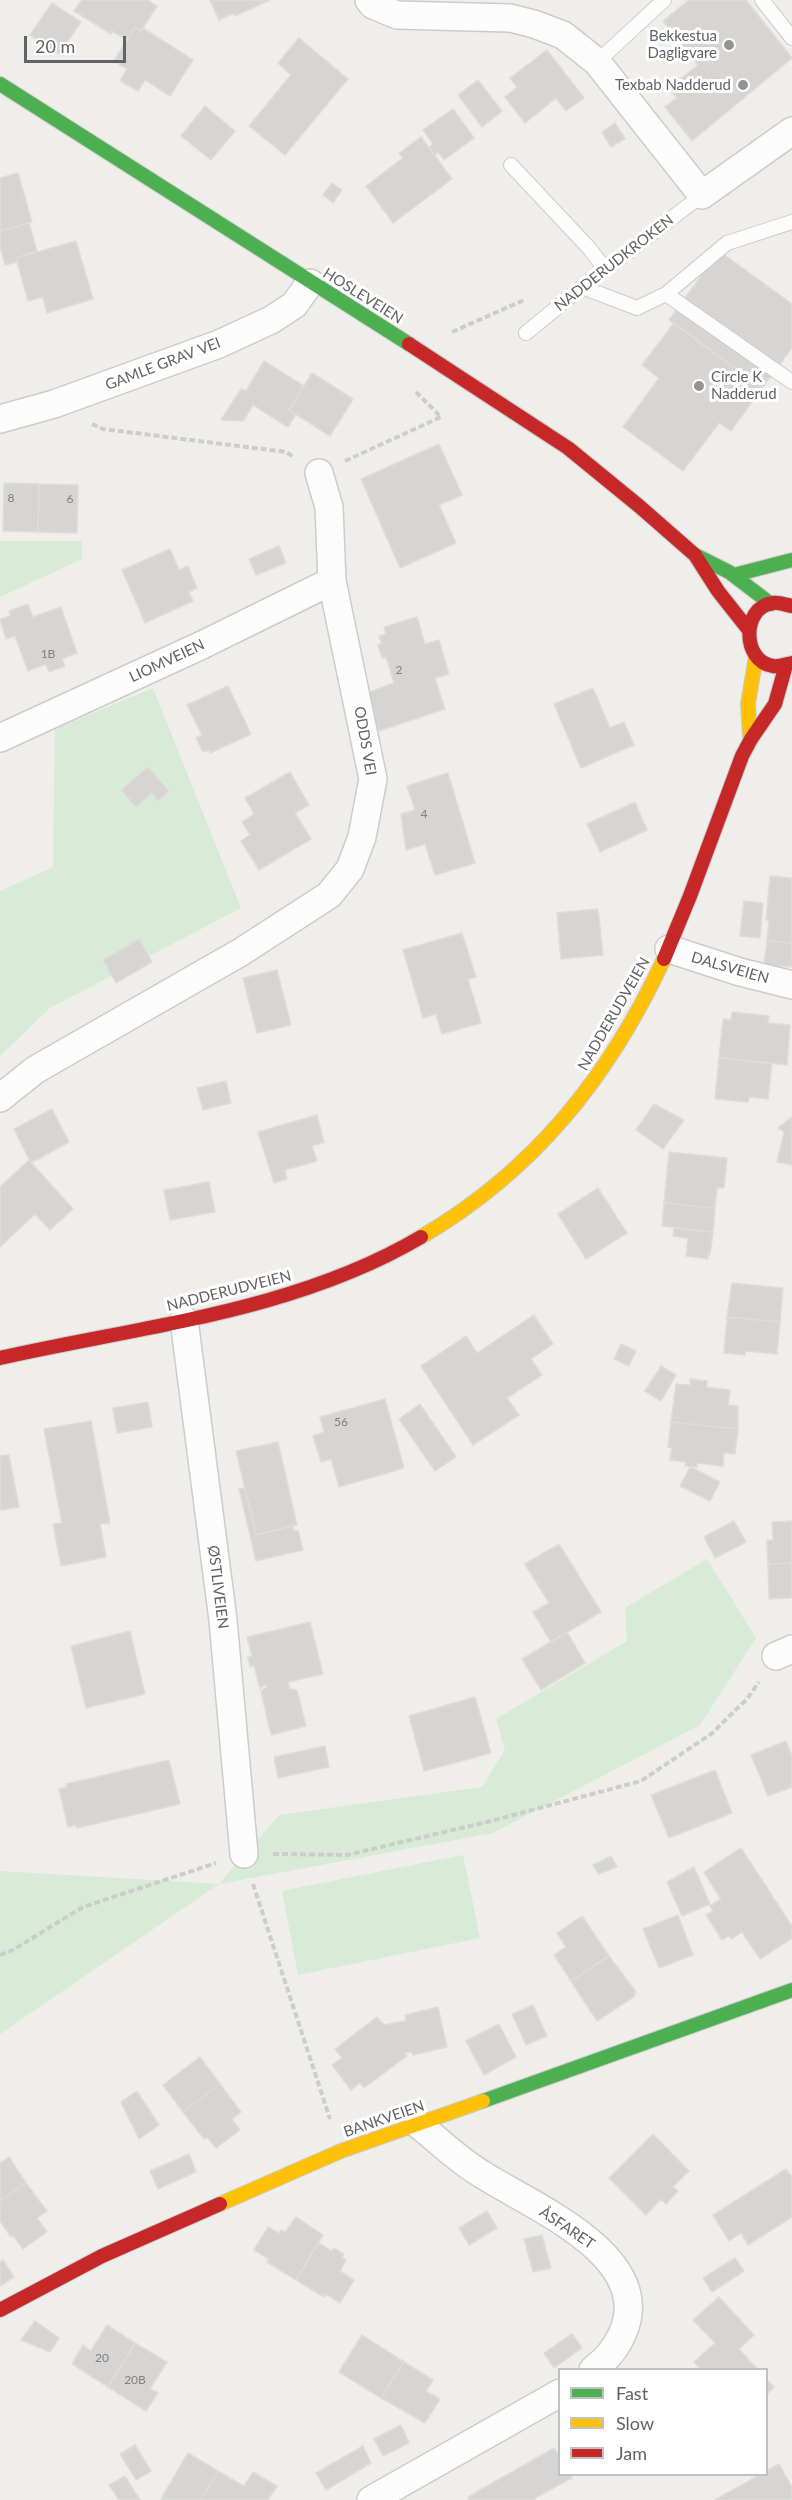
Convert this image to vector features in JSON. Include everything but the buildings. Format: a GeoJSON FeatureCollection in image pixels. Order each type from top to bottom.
{"type":"FeatureCollection","features":[{"type":"Feature","properties":{"kind":"main road","name":"HOSLEVEIEN"},"geometry":{"type":"LineString","coordinates":[[0,84],[487,394],[568,448],[695,555],[775,600]]}},
{"type":"Feature","properties":{"kind":"main road","name":"HOSLEVEIEN"},"geometry":{"type":"LineString","coordinates":[[695,555],[718,591],[748,629]]}},
{"type":"Feature","properties":{"kind":"main road"},"geometry":{"type":"LineString","coordinates":[[734,575],[792,560]]}},
{"type":"Feature","properties":{"kind":"main road"},"geometry":{"type":"LineString","coordinates":[[790,666],[764,663],[756,656],[750,648],[748,629],[756,614],[775,600],[792,606]]}},
{"type":"Feature","properties":{"kind":"main road","name":"NADDERUDVEIEN"},"geometry":{"type":"LineString","coordinates":[[750,737],[748,704],[756,656]]}},
{"type":"Feature","properties":{"kind":"main road","name":"NADDERUDVEIEN"},"geometry":{"type":"LineString","coordinates":[[0,1358],[184,1320],[330,1281],[409,1244],[470,1204],[514,1170],[569,1115],[606,1066],[656,976],[669,949],[750,737],[770,714],[790,666]]}},
{"type":"Feature","properties":{"kind":"main road","name":"BANKVEIEN"},"geometry":{"type":"LineString","coordinates":[[0,2310],[102,2256],[341,2151],[792,1990]]}},
{"type":"Feature","properties":{"kind":"street"},"geometry":{"type":"LineString","coordinates":[[369,0],[373,6],[397,15],[510,18],[562,35],[597,63],[702,195]]}},
{"type":"Feature","properties":{"kind":"street","name":"NADDERUDKROKEN"},"geometry":{"type":"LineString","coordinates":[[702,195],[792,131]]}},
{"type":"Feature","properties":{"kind":"street","name":"GAMLE GRAV VEI"},"geometry":{"type":"LineString","coordinates":[[0,419],[54,404],[219,344],[271,320],[294,305],[310,283]]}},
{"type":"Feature","properties":{"kind":"street","name":"ODDS VEI"},"geometry":{"type":"LineString","coordinates":[[0,1098],[35,1070],[241,952],[329,895],[350,869],[362,837],[373,779],[332,581],[329,507],[319,473]]}},
{"type":"Feature","properties":{"kind":"street","name":"LIOMVEIEN"},"geometry":{"type":"LineString","coordinates":[[0,738],[332,581]]}},
{"type":"Feature","properties":{"kind":"street","name":"DALSVEIEN"},"geometry":{"type":"LineString","coordinates":[[669,949],[740,972],[792,985]]}},
{"type":"Feature","properties":{"kind":"street","name":"ØSTLIVEIEN"},"geometry":{"type":"LineString","coordinates":[[184,1320],[223,1620],[244,1854]]}},
{"type":"Feature","properties":{"kind":"street","name":"ÅSFARET"},"geometry":{"type":"LineString","coordinates":[[419,2125],[478,2172],[591,2241],[614,2265],[627,2291],[629,2316],[618,2345],[594,2368]]}},
{"type":"Feature","properties":{"kind":"street"},"geometry":{"type":"LineString","coordinates":[[371,2500],[558,2394]]}},
{"type":"Feature","properties":{"kind":"lane"},"geometry":{"type":"LineString","coordinates":[[597,63],[664,0]]}},
{"type":"Feature","properties":{"kind":"lane"},"geometry":{"type":"LineString","coordinates":[[762,0],[792,38]]}},
{"type":"Feature","properties":{"kind":"lane"},"geometry":{"type":"LineString","coordinates":[[511,165],[589,248],[604,269]]}},
{"type":"Feature","properties":{"kind":"lane","name":"NADDERUDKROKEN"},"geometry":{"type":"LineString","coordinates":[[526,333],[604,269],[702,195]]}},
{"type":"Feature","properties":{"kind":"lane"},"geometry":{"type":"LineString","coordinates":[[582,287],[638,308],[666,294],[727,243],[792,222]]}},
{"type":"Feature","properties":{"kind":"lane"},"geometry":{"type":"LineString","coordinates":[[666,294],[792,382]]}},
{"type":"Feature","properties":{"kind":"path"},"geometry":{"type":"LineString","coordinates":[[445,335],[526,299]]}},
{"type":"Feature","properties":{"kind":"path"},"geometry":{"type":"LineString","coordinates":[[54,404],[103,429],[286,452],[319,473],[441,417],[408,385]]}},
{"type":"Feature","properties":{"kind":"path"},"geometry":{"type":"LineString","coordinates":[[0,1954],[13,1950],[83,1907],[244,1854],[348,1855],[491,1821],[641,1781],[711,1734],[747,1699],[784,1652]]}},
{"type":"Feature","properties":{"kind":"path"},"geometry":{"type":"LineString","coordinates":[[244,1854],[341,2151]]}},
{"type":"Feature","properties":{"kind":"green space"},"geometry":{"type":"Polygon","coordinates":[[[0,541],[82,541],[82,559],[0,597],[0,541]]]}},
{"type":"Feature","properties":{"kind":"green space"},"geometry":{"type":"Polygon","coordinates":[[[153,688],[241,908],[50,1008],[0,1056],[0,891],[53,867],[55,729],[153,688]]]}},
{"type":"Feature","properties":{"kind":"green space"},"geometry":{"type":"Polygon","coordinates":[[[707,1559],[756,1638],[700,1725],[493,1833],[219,1884],[279,1815],[482,1787],[505,1750],[496,1719],[627,1641],[625,1608],[707,1559]]]}},
{"type":"Feature","properties":{"kind":"green space"},"geometry":{"type":"Polygon","coordinates":[[[463,1855],[480,1938],[298,1975],[282,1891],[463,1855]]]}},
{"type":"Feature","properties":{"kind":"green space"},"geometry":{"type":"Polygon","coordinates":[[[0,1871],[219,1884],[0,2034],[0,1871]]]}},
{"type":"Feature","properties":{"kind":"traffic: fast"},"geometry":{"type":"LineString","coordinates":[[0,84],[409,344]]}},
{"type":"Feature","properties":{"kind":"traffic: fast"},"geometry":{"type":"LineString","coordinates":[[697,556],[729,572],[771,604]]}},
{"type":"Feature","properties":{"kind":"traffic: fast"},"geometry":{"type":"LineString","coordinates":[[734,575],[792,560]]}},
{"type":"Feature","properties":{"kind":"traffic: fast"},"geometry":{"type":"LineString","coordinates":[[483,2101],[792,1990]]}},
{"type":"Feature","properties":{"kind":"traffic: slow"},"geometry":{"type":"LineString","coordinates":[[750,737],[748,704],[756,656]]}},
{"type":"Feature","properties":{"kind":"traffic: slow"},"geometry":{"type":"LineString","coordinates":[[421,1237],[462,1211],[499,1182],[533,1151],[564,1117],[593,1081],[619,1043],[664,959]]}},
{"type":"Feature","properties":{"kind":"traffic: slow"},"geometry":{"type":"LineString","coordinates":[[220,2204],[341,2151],[483,2101]]}},
{"type":"Feature","properties":{"kind":"traffic: jam"},"geometry":{"type":"LineString","coordinates":[[409,344],[568,448],[639,506],[695,555],[718,591],[748,629]]}},
{"type":"Feature","properties":{"kind":"traffic: jam"},"geometry":{"type":"LineString","coordinates":[[792,606],[773,603],[763,607],[755,614],[749,634],[755,655],[763,662],[773,666],[792,663]]}},
{"type":"Feature","properties":{"kind":"traffic: jam"},"geometry":{"type":"LineString","coordinates":[[664,959],[742,756],[775,704],[786,665]]}},
{"type":"Feature","properties":{"kind":"traffic: jam"},"geometry":{"type":"LineString","coordinates":[[0,1358],[216,1314],[269,1300],[321,1283],[372,1262],[421,1237]]}},
{"type":"Feature","properties":{"kind":"traffic: jam"},"geometry":{"type":"LineString","coordinates":[[0,2310],[102,2256],[220,2204]]}},
{"type":"Feature","properties":{"kind":"place","name":"Bekkestua Dagligvare"},"geometry":{"type":"Point","coordinates":[729,45]}},
{"type":"Feature","properties":{"kind":"place","name":"Texbab Nadderud"},"geometry":{"type":"Point","coordinates":[743,85]}},
{"type":"Feature","properties":{"kind":"place","name":"Circle K Nadderud"},"geometry":{"type":"Point","coordinates":[699,386]}}]}
